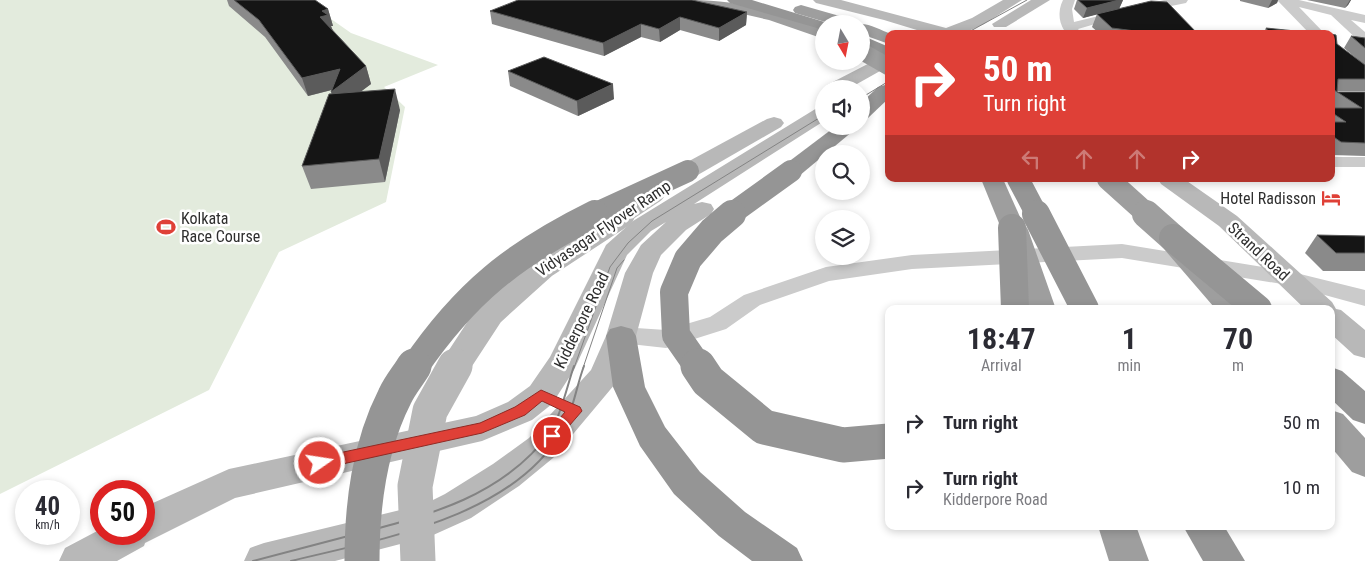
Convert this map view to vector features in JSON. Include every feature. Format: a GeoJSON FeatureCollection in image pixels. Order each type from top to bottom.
{"type":"FeatureCollection","features":[{"type":"Feature","properties":{"kind":"highway"},"geometry":{"type":"LineString","coordinates":[[700,0],[774,16],[815,31]]}},
{"type":"Feature","properties":{"kind":"highway"},"geometry":{"type":"LineString","coordinates":[[735,0],[815,22]]}},
{"type":"Feature","properties":{"kind":"highway"},"geometry":{"type":"LineString","coordinates":[[766,0],[819,15]]}},
{"type":"Feature","properties":{"kind":"highway"},"geometry":{"type":"LineString","coordinates":[[870,32],[885,37]]}},
{"type":"Feature","properties":{"kind":"highway"},"geometry":{"type":"LineString","coordinates":[[870,44],[885,52]]}},
{"type":"Feature","properties":{"kind":"highway"},"geometry":{"type":"LineString","coordinates":[[870,56],[885,65]]}},
{"type":"Feature","properties":{"kind":"highway"},"geometry":{"type":"LineString","coordinates":[[870,106],[885,92]]}},
{"type":"Feature","properties":{"kind":"highway"},"geometry":{"type":"LineString","coordinates":[[837,135],[791,171],[743,204],[718,226],[688,259],[674,292],[676,335],[708,382],[764,427],[843,445],[885,441]]}},
{"type":"Feature","properties":{"kind":"highway"},"geometry":{"type":"LineString","coordinates":[[362,561],[362,528],[379,438],[395,395],[437,332],[468,297],[514,259],[560,231],[688,171]]}},
{"type":"Feature","properties":{"kind":"highway"},"geometry":{"type":"LineString","coordinates":[[993,182],[1040,305]]}},
{"type":"Feature","properties":{"kind":"highway"},"geometry":{"type":"LineString","coordinates":[[1020,182],[1083,305]]}},
{"type":"Feature","properties":{"kind":"highway"},"geometry":{"type":"LineString","coordinates":[[1111,182],[1173,238],[1253,305]]}},
{"type":"Feature","properties":{"kind":"highway"},"geometry":{"type":"LineString","coordinates":[[1012,228],[1015,305]]}},
{"type":"Feature","properties":{"kind":"highway"},"geometry":{"type":"LineString","coordinates":[[1173,238],[1231,305]]}},
{"type":"Feature","properties":{"kind":"highway"},"geometry":{"type":"LineString","coordinates":[[621,336],[629,387],[652,436],[687,483],[732,524],[783,561]]}},
{"type":"Feature","properties":{"kind":"highway"},"geometry":{"type":"LineString","coordinates":[[1335,383],[1365,411]]}},
{"type":"Feature","properties":{"kind":"highway"},"geometry":{"type":"LineString","coordinates":[[1335,428],[1365,462]]}},
{"type":"Feature","properties":{"kind":"highway"},"geometry":{"type":"LineString","coordinates":[[1118,530],[1129,561]]}},
{"type":"Feature","properties":{"kind":"highway"},"geometry":{"type":"LineString","coordinates":[[1205,530],[1225,561]]}},
{"type":"Feature","properties":{"kind":"main road"},"geometry":{"type":"LineString","coordinates":[[820,0],[889,16],[935,30]]}},
{"type":"Feature","properties":{"kind":"main road"},"geometry":{"type":"LineString","coordinates":[[957,30],[978,21],[1014,0]]}},
{"type":"Feature","properties":{"kind":"main road"},"geometry":{"type":"LineString","coordinates":[[991,30],[1042,0]]}},
{"type":"Feature","properties":{"kind":"main road"},"geometry":{"type":"LineString","coordinates":[[850,80],[885,60]]}},
{"type":"Feature","properties":{"kind":"main road"},"geometry":{"type":"LineString","coordinates":[[870,83],[885,74]]}},
{"type":"Feature","properties":{"kind":"main road"},"geometry":{"type":"LineString","coordinates":[[870,100],[885,91]]}},
{"type":"Feature","properties":{"kind":"main road","name":"Vidyasagar Flyover Ramp"},"geometry":{"type":"LineString","coordinates":[[418,561],[415,486],[430,412],[456,365],[490,312],[543,265],[688,171],[815,100]]}},
{"type":"Feature","properties":{"kind":"main road","name":"Kidderpore Road"},"geometry":{"type":"LineString","coordinates":[[155,520],[229,484],[482,428],[520,411],[541,395],[563,362],[615,252],[642,226],[815,118]]}},
{"type":"Feature","properties":{"kind":"main road","name":"Kidderpore Road"},"geometry":{"type":"LineString","coordinates":[[264,561],[431,519],[458,506],[506,475],[541,448],[604,376],[621,336],[639,273],[650,252],[677,225],[815,135]]}},
{"type":"Feature","properties":{"kind":"main road","name":"Strand Road"},"geometry":{"type":"LineString","coordinates":[[1174,182],[1228,221],[1318,305]]}},
{"type":"Feature","properties":{"kind":"main road"},"geometry":{"type":"LineString","coordinates":[[1194,182],[1228,221]]}},
{"type":"Feature","properties":{"kind":"main road"},"geometry":{"type":"LineString","coordinates":[[1335,321],[1365,347]]}},
{"type":"Feature","properties":{"kind":"main road"},"geometry":{"type":"LineString","coordinates":[[541,395],[575,411]]}},
{"type":"Feature","properties":{"kind":"main road"},"geometry":{"type":"LineString","coordinates":[[79,561],[109,545]]}},
{"type":"Feature","properties":{"kind":"street"},"geometry":{"type":"LineString","coordinates":[[1069,0],[1065,13],[1072,30]]}},
{"type":"Feature","properties":{"kind":"street"},"geometry":{"type":"LineString","coordinates":[[1075,30],[1124,12],[1182,0]]}},
{"type":"Feature","properties":{"kind":"street"},"geometry":{"type":"LineString","coordinates":[[1284,0],[1365,19]]}},
{"type":"Feature","properties":{"kind":"street"},"geometry":{"type":"LineString","coordinates":[[1284,0],[1314,30]]}},
{"type":"Feature","properties":{"kind":"street"},"geometry":{"type":"LineString","coordinates":[[1335,12],[1365,39]]}},
{"type":"Feature","properties":{"kind":"street"},"geometry":{"type":"LineString","coordinates":[[1335,162],[1365,162]]}},
{"type":"Feature","properties":{"kind":"street"},"geometry":{"type":"LineString","coordinates":[[621,336],[666,338],[718,323],[752,300],[826,274],[912,262],[1122,251],[1288,278],[1365,298]]}},
{"type":"Feature","properties":{"kind":"shaded area","name":"Kolkata Race Course"},"geometry":{"type":"Polygon","coordinates":[[[0,0],[304,0],[351,33],[438,65],[384,87],[405,107],[386,202],[279,252],[209,390],[28,480],[15,480],[15,487],[0,494],[0,0]]]}},
{"type":"Feature","properties":{"kind":"building"},"geometry":{"type":"Polygon","coordinates":[[[234,0],[315,0],[328,9],[322,11],[328,15],[320,17],[366,66],[331,92],[340,69],[302,78],[259,20],[234,0]]]}},
{"type":"Feature","properties":{"kind":"building"},"geometry":{"type":"Polygon","coordinates":[[[518,0],[692,0],[747,12],[719,28],[680,17],[659,29],[641,24],[603,43],[490,11],[518,0]]]}},
{"type":"Feature","properties":{"kind":"building"},"geometry":{"type":"Polygon","coordinates":[[[1078,0],[1119,0],[1087,8],[1078,0]]]}},
{"type":"Feature","properties":{"kind":"building"},"geometry":{"type":"Polygon","coordinates":[[[1151,1],[1167,2],[1194,30],[1128,30],[1112,28],[1097,14],[1151,1]]]}},
{"type":"Feature","properties":{"kind":"building"},"geometry":{"type":"Polygon","coordinates":[[[1266,28],[1286,30],[1267,30],[1266,28]]]}},
{"type":"Feature","properties":{"kind":"building"},"geometry":{"type":"Polygon","coordinates":[[[1335,35],[1337,44],[1365,65],[1365,79],[1338,79],[1337,92],[1335,91],[1335,35]]]}},
{"type":"Feature","properties":{"kind":"building"},"geometry":{"type":"Polygon","coordinates":[[[1351,36],[1365,38],[1365,48],[1351,36]]]}},
{"type":"Feature","properties":{"kind":"building"},"geometry":{"type":"Polygon","coordinates":[[[544,57],[613,84],[577,101],[508,71],[544,57]]]}},
{"type":"Feature","properties":{"kind":"building"},"geometry":{"type":"Polygon","coordinates":[[[395,89],[379,159],[302,166],[329,94],[395,89]]]}},
{"type":"Feature","properties":{"kind":"building"},"geometry":{"type":"Polygon","coordinates":[[[1337,92],[1365,92],[1365,143],[1341,142],[1335,138],[1335,122],[1346,122],[1335,115],[1335,108],[1362,108],[1337,92]]]}},
{"type":"Feature","properties":{"kind":"building"},"geometry":{"type":"Polygon","coordinates":[[[1317,235],[1365,236],[1365,253],[1336,253],[1317,235]]]}},
{"type":"Feature","properties":{"kind":"tram line"},"geometry":{"type":"LineString","coordinates":[[972,30],[1027,0]]}},
{"type":"Feature","properties":{"kind":"tram line"},"geometry":{"type":"LineString","coordinates":[[870,93],[885,83]]}},
{"type":"Feature","properties":{"kind":"tram line"},"geometry":{"type":"LineString","coordinates":[[574,368],[610,267],[628,243],[652,221],[815,121]]}},
{"type":"Feature","properties":{"kind":"tram line"},"geometry":{"type":"LineString","coordinates":[[583,368],[617,268],[624,260]]}},
{"type":"Feature","properties":{"kind":"tram line"},"geometry":{"type":"LineString","coordinates":[[253,561],[411,519],[464,500],[488,487],[511,472],[532,453],[551,431],[561,409],[574,366]]}},
{"type":"Feature","properties":{"kind":"tram line"},"geometry":{"type":"LineString","coordinates":[[291,561],[364,544],[441,520],[478,505],[511,485],[540,461],[562,431],[569,416],[584,366]]}},
{"type":"Feature","properties":{"kind":"place","name":"Hotel Radisson"},"geometry":{"type":"Point","coordinates":[1331,198]}},
{"type":"Feature","properties":{"kind":"place","name":"Kolkata Race Course"},"geometry":{"type":"Point","coordinates":[166,227]}},
{"type":"Feature","properties":{"kind":"route"},"geometry":{"type":"LineString","coordinates":[[320,463],[482,428],[520,411],[541,395],[575,411],[552,436]]}}]}
